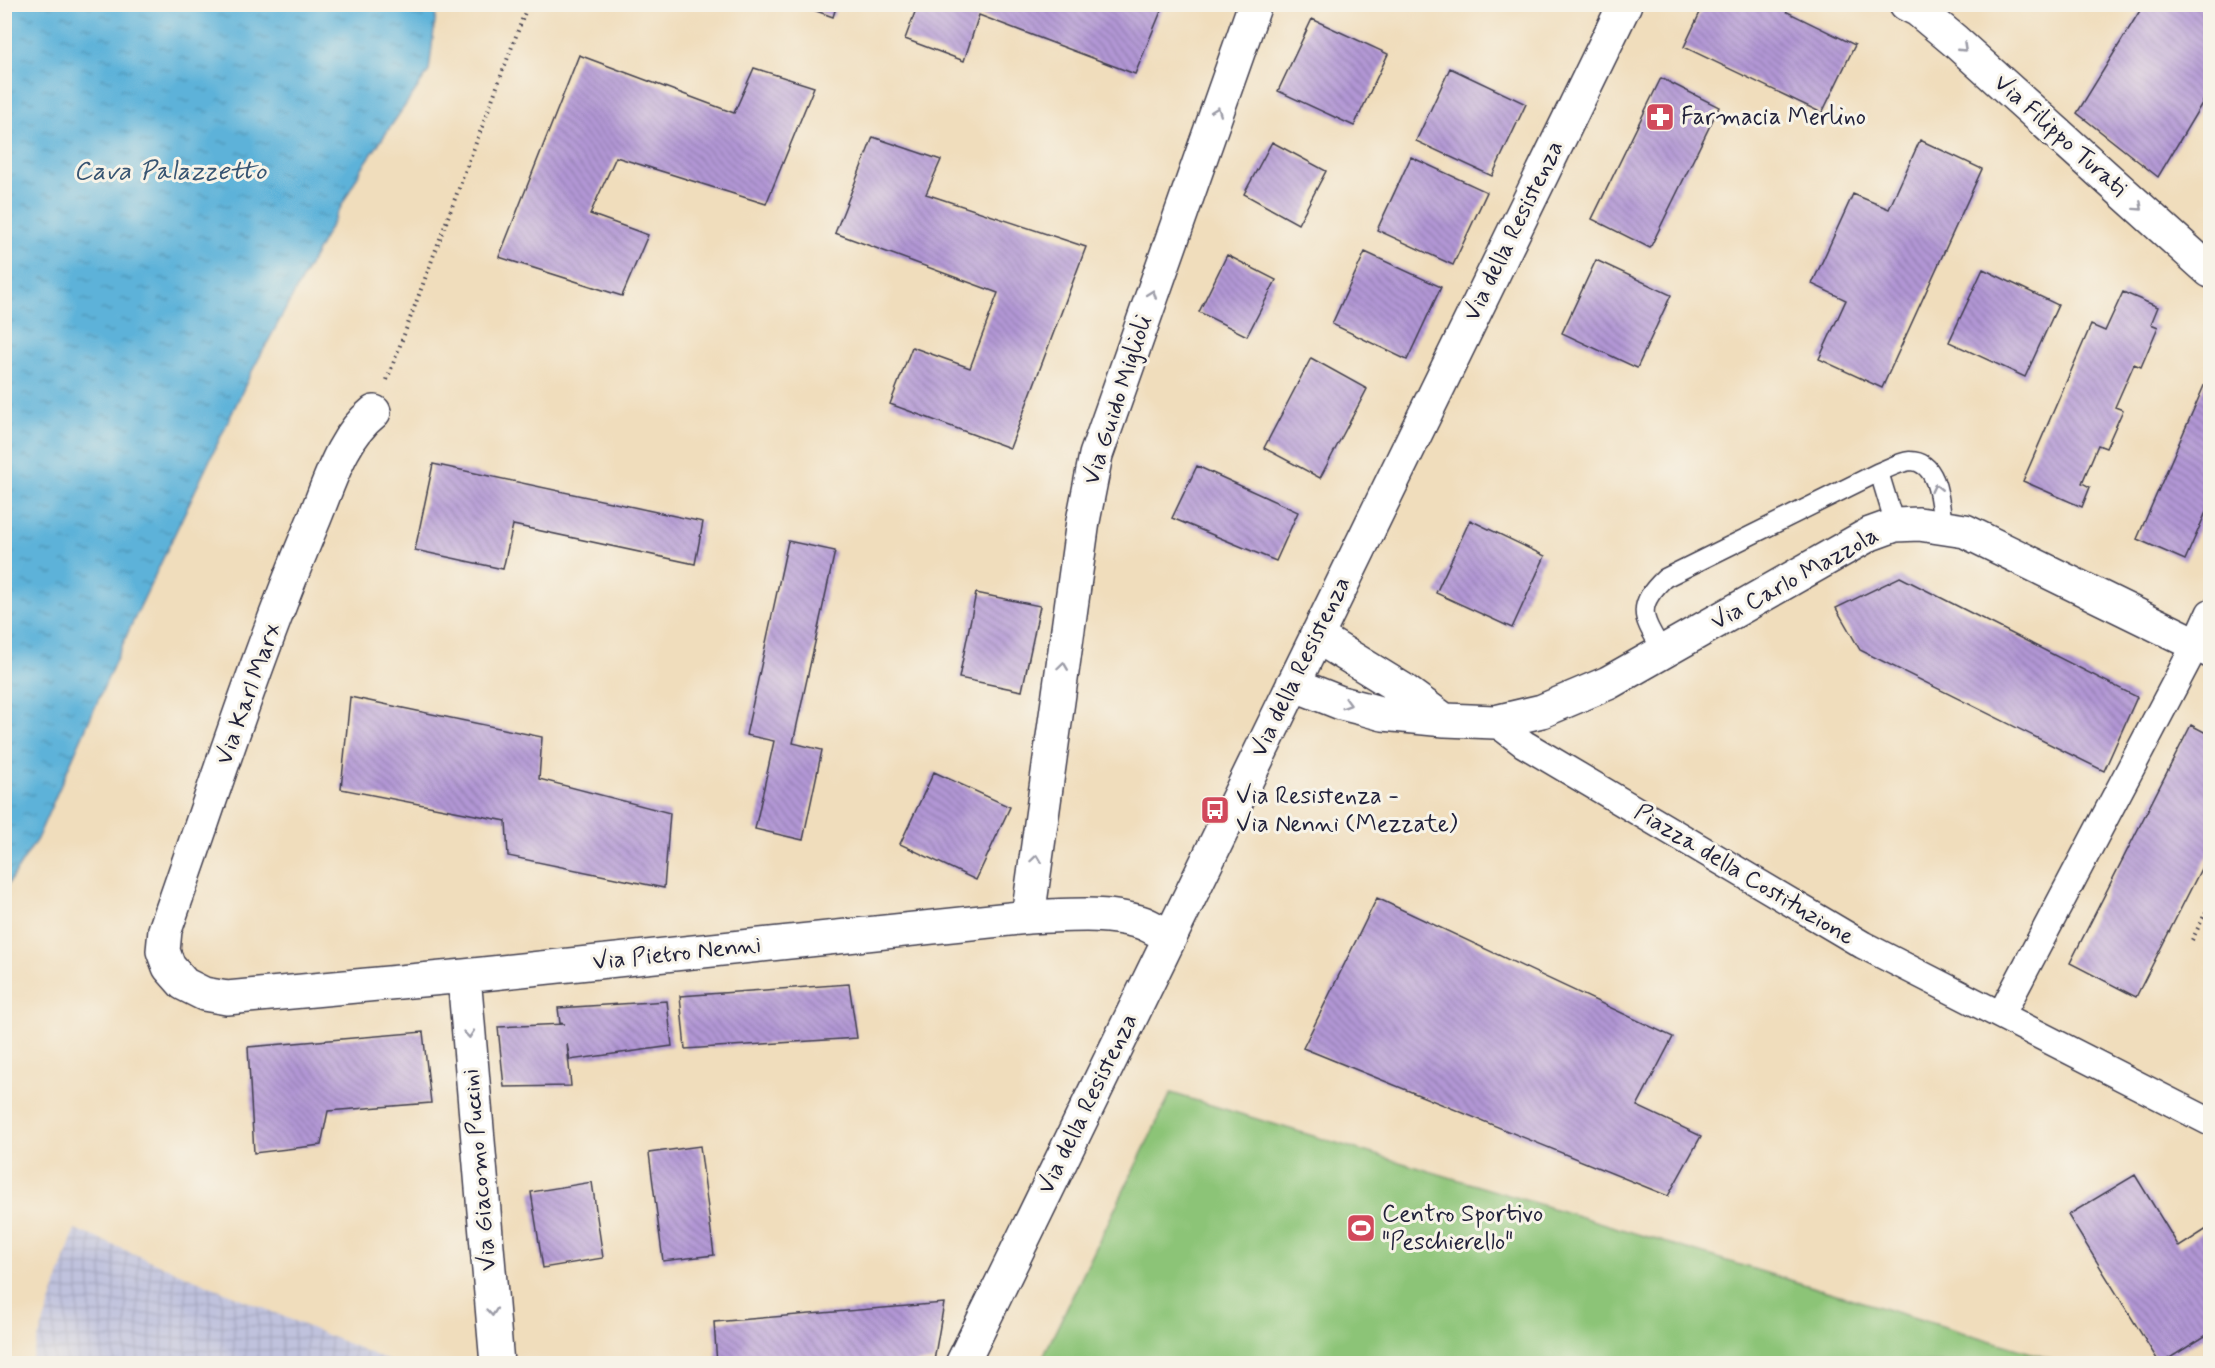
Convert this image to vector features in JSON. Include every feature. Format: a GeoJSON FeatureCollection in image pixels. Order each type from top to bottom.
{"type":"FeatureCollection","features":[{"type":"Feature","properties":{"kind":"street","name":"Via Guido Miglioli"},"geometry":{"type":"LineString","coordinates":[[1028,917],[1083,521],[1096,455],[1255,4]]}},
{"type":"Feature","properties":{"kind":"street","name":"Via della Resistenza"},"geometry":{"type":"LineString","coordinates":[[962,1364],[1625,4]]}},
{"type":"Feature","properties":{"kind":"street","name":"Via Filippo Turati"},"geometry":{"type":"LineString","coordinates":[[1912,7],[1955,41],[2211,271]]}},
{"type":"Feature","properties":{"kind":"street","name":"Via Karl Marx"},"geometry":{"type":"LineString","coordinates":[[184,984],[169,967],[163,951],[165,930],[291,574],[347,443],[360,425],[374,412]]}},
{"type":"Feature","properties":{"kind":"street","name":"Via Carlo Mazzola"},"geometry":{"type":"LineString","coordinates":[[1293,684],[1341,703],[1383,714],[1495,722],[1542,711],[1608,683],[1870,534],[1895,525],[1919,524],[1965,531],[2204,647]]}},
{"type":"Feature","properties":{"kind":"street"},"geometry":{"type":"LineString","coordinates":[[2001,1015],[2204,647],[2211,613]]}},
{"type":"Feature","properties":{"kind":"street"},"geometry":{"type":"LineString","coordinates":[[1316,636],[1402,689],[1445,720]]}},
{"type":"Feature","properties":{"kind":"street","name":"Piazza della Costituzione"},"geometry":{"type":"LineString","coordinates":[[1495,722],[1524,744],[1863,945],[2211,1122]]}},
{"type":"Feature","properties":{"kind":"street","name":"Via Pietro Nenni"},"geometry":{"type":"LineString","coordinates":[[184,984],[204,994],[227,998],[464,976],[1028,917],[1115,916],[1142,922],[1169,937]]}},
{"type":"Feature","properties":{"kind":"street","name":"Via Giacomo Puccini"},"geometry":{"type":"LineString","coordinates":[[464,976],[497,1364]]}},
{"type":"Feature","properties":{"kind":"lane"},"geometry":{"type":"LineString","coordinates":[[1663,652],[1647,623],[1644,609],[1650,592],[1665,578],[1879,471],[1911,461],[1919,463],[1931,472],[1936,486],[1943,527]]}},
{"type":"Feature","properties":{"kind":"lane"},"geometry":{"type":"LineString","coordinates":[[1879,471],[1895,525]]}},
{"type":"Feature","properties":{"kind":"path"},"geometry":{"type":"LineString","coordinates":[[374,412],[528,4]]}},
{"type":"Feature","properties":{"kind":"path"},"geometry":{"type":"LineString","coordinates":[[2192,940],[2211,904]]}},
{"type":"Feature","properties":{"kind":"shaded area"},"geometry":{"type":"Polygon","coordinates":[[[75,1229],[394,1363],[30,1363],[75,1229]]]}},
{"type":"Feature","properties":{"kind":"green space","name":"Centro Sportivo \"Peschierello\""},"geometry":{"type":"Polygon","coordinates":[[[1171,1093],[2064,1363],[1040,1363],[1171,1093]]]}},
{"type":"Feature","properties":{"kind":"water","name":"Cava Palazzetto"},"geometry":{"type":"Polygon","coordinates":[[[5,4],[437,5],[429,71],[362,168],[251,373],[129,630],[37,839],[5,889],[5,4]]]}},
{"type":"Feature","properties":{"kind":"building"},"geometry":{"type":"Polygon","coordinates":[[[797,4],[837,4],[833,17],[797,4]]]}},
{"type":"Feature","properties":{"kind":"building"},"geometry":{"type":"Polygon","coordinates":[[[918,4],[1164,4],[1135,74],[979,15],[964,61],[905,39],[918,4]]]}},
{"type":"Feature","properties":{"kind":"building"},"geometry":{"type":"Polygon","coordinates":[[[1704,4],[1771,4],[1855,45],[1822,113],[1684,47],[1704,4]]]}},
{"type":"Feature","properties":{"kind":"building"},"geometry":{"type":"Polygon","coordinates":[[[2144,4],[2210,4],[2210,90],[2158,177],[2077,113],[2144,4]]]}},
{"type":"Feature","properties":{"kind":"building"},"geometry":{"type":"Polygon","coordinates":[[[1312,19],[1388,54],[1354,126],[1278,91],[1312,19]]]}},
{"type":"Feature","properties":{"kind":"building"},"geometry":{"type":"Polygon","coordinates":[[[579,55],[734,113],[754,68],[814,87],[766,204],[616,157],[590,214],[648,235],[622,296],[499,257],[579,55]]]}},
{"type":"Feature","properties":{"kind":"building"},"geometry":{"type":"Polygon","coordinates":[[[1450,68],[1526,104],[1492,176],[1416,141],[1450,68]]]}},
{"type":"Feature","properties":{"kind":"building"},"geometry":{"type":"Polygon","coordinates":[[[1661,78],[1719,107],[1650,248],[1592,219],[1661,78]]]}},
{"type":"Feature","properties":{"kind":"building"},"geometry":{"type":"Polygon","coordinates":[[[873,137],[941,160],[926,194],[1086,247],[1010,448],[890,404],[912,347],[970,368],[998,293],[835,233],[873,137]]]}},
{"type":"Feature","properties":{"kind":"building"},"geometry":{"type":"Polygon","coordinates":[[[1920,140],[1982,169],[1882,388],[1819,359],[1846,300],[1812,284],[1853,194],[1889,209],[1920,140]]]}},
{"type":"Feature","properties":{"kind":"building"},"geometry":{"type":"Polygon","coordinates":[[[1272,142],[1326,171],[1298,224],[1244,194],[1272,142]]]}},
{"type":"Feature","properties":{"kind":"building"},"geometry":{"type":"Polygon","coordinates":[[[1411,157],[1487,192],[1453,265],[1377,230],[1411,157]]]}},
{"type":"Feature","properties":{"kind":"building"},"geometry":{"type":"Polygon","coordinates":[[[1365,252],[1441,287],[1407,360],[1332,324],[1365,252]]]}},
{"type":"Feature","properties":{"kind":"building"},"geometry":{"type":"Polygon","coordinates":[[[1227,255],[1276,280],[1247,336],[1199,312],[1227,255]]]}},
{"type":"Feature","properties":{"kind":"building"},"geometry":{"type":"Polygon","coordinates":[[[1596,260],[1671,295],[1637,368],[1562,333],[1596,260]]]}},
{"type":"Feature","properties":{"kind":"building"},"geometry":{"type":"Polygon","coordinates":[[[1983,269],[2058,305],[2025,377],[1949,342],[1983,269]]]}},
{"type":"Feature","properties":{"kind":"building"},"geometry":{"type":"Polygon","coordinates":[[[2123,292],[2158,307],[2151,324],[2158,327],[2141,367],[2134,364],[2115,407],[2123,410],[2106,448],[2098,445],[2082,483],[2090,487],[2082,507],[2023,481],[2091,325],[2105,331],[2123,292]]]}},
{"type":"Feature","properties":{"kind":"building"},"geometry":{"type":"Polygon","coordinates":[[[1311,358],[1367,389],[1320,478],[1264,448],[1311,358]]]}},
{"type":"Feature","properties":{"kind":"building"},"geometry":{"type":"Polygon","coordinates":[[[2210,372],[2210,503],[2185,560],[2137,539],[2210,372]]]}},
{"type":"Feature","properties":{"kind":"building"},"geometry":{"type":"Polygon","coordinates":[[[433,464],[703,522],[695,564],[513,525],[503,569],[415,550],[433,464]]]}},
{"type":"Feature","properties":{"kind":"building"},"geometry":{"type":"Polygon","coordinates":[[[1197,466],[1298,512],[1276,561],[1172,518],[1197,466]]]}},
{"type":"Feature","properties":{"kind":"building"},"geometry":{"type":"Polygon","coordinates":[[[1470,520],[1545,556],[1512,628],[1436,593],[1470,520]]]}},
{"type":"Feature","properties":{"kind":"building"},"geometry":{"type":"Polygon","coordinates":[[[788,541],[835,551],[793,743],[822,750],[803,840],[755,829],[774,741],[746,735],[788,541]]]}},
{"type":"Feature","properties":{"kind":"building"},"geometry":{"type":"Polygon","coordinates":[[[1900,577],[2137,697],[2104,771],[1860,650],[1836,608],[1900,577]]]}},
{"type":"Feature","properties":{"kind":"building"},"geometry":{"type":"Polygon","coordinates":[[[976,593],[1040,606],[1022,691],[959,678],[976,593]]]}},
{"type":"Feature","properties":{"kind":"building"},"geometry":{"type":"Polygon","coordinates":[[[350,697],[542,737],[539,779],[670,813],[664,888],[508,856],[506,821],[341,789],[350,697]]]}},
{"type":"Feature","properties":{"kind":"building"},"geometry":{"type":"Polygon","coordinates":[[[2191,725],[2210,735],[2210,851],[2136,997],[2070,963],[2191,725]]]}},
{"type":"Feature","properties":{"kind":"building"},"geometry":{"type":"Polygon","coordinates":[[[934,772],[1010,807],[976,880],[900,844],[934,772]]]}},
{"type":"Feature","properties":{"kind":"building"},"geometry":{"type":"Polygon","coordinates":[[[1377,898],[1673,1037],[1637,1106],[1701,1136],[1668,1196],[1303,1048],[1377,898]]]}},
{"type":"Feature","properties":{"kind":"building"},"geometry":{"type":"Polygon","coordinates":[[[849,984],[857,1038],[685,1049],[680,996],[849,984]]]}},
{"type":"Feature","properties":{"kind":"building"},"geometry":{"type":"Polygon","coordinates":[[[667,1001],[672,1046],[570,1060],[567,1044],[571,1086],[504,1087],[498,1027],[565,1024],[560,1023],[558,1008],[667,1001]]]}},
{"type":"Feature","properties":{"kind":"building"},"geometry":{"type":"Polygon","coordinates":[[[423,1032],[431,1103],[328,1111],[321,1145],[254,1153],[248,1047],[423,1032]]]}},
{"type":"Feature","properties":{"kind":"building"},"geometry":{"type":"Polygon","coordinates":[[[700,1146],[714,1255],[663,1261],[649,1153],[700,1146]]]}},
{"type":"Feature","properties":{"kind":"building"},"geometry":{"type":"Polygon","coordinates":[[[2135,1175],[2179,1247],[2210,1227],[2210,1333],[2160,1364],[2068,1215],[2135,1175]]]}},
{"type":"Feature","properties":{"kind":"building"},"geometry":{"type":"Polygon","coordinates":[[[592,1182],[603,1258],[543,1268],[531,1192],[592,1182]]]}},
{"type":"Feature","properties":{"kind":"building"},"geometry":{"type":"Polygon","coordinates":[[[944,1303],[934,1361],[908,1364],[717,1364],[714,1322],[944,1303]]]}},
{"type":"Feature","properties":{"kind":"place","name":"Farmacia Merlino"},"geometry":{"type":"Point","coordinates":[1660,117]}},
{"type":"Feature","properties":{"kind":"place","name":"Via Resistenza - Via Nenni (Mezzate)"},"geometry":{"type":"Point","coordinates":[1215,810]}},
{"type":"Feature","properties":{"kind":"place","name":"Centro Sportivo \"Peschierello\""},"geometry":{"type":"Point","coordinates":[1361,1228]}}]}
